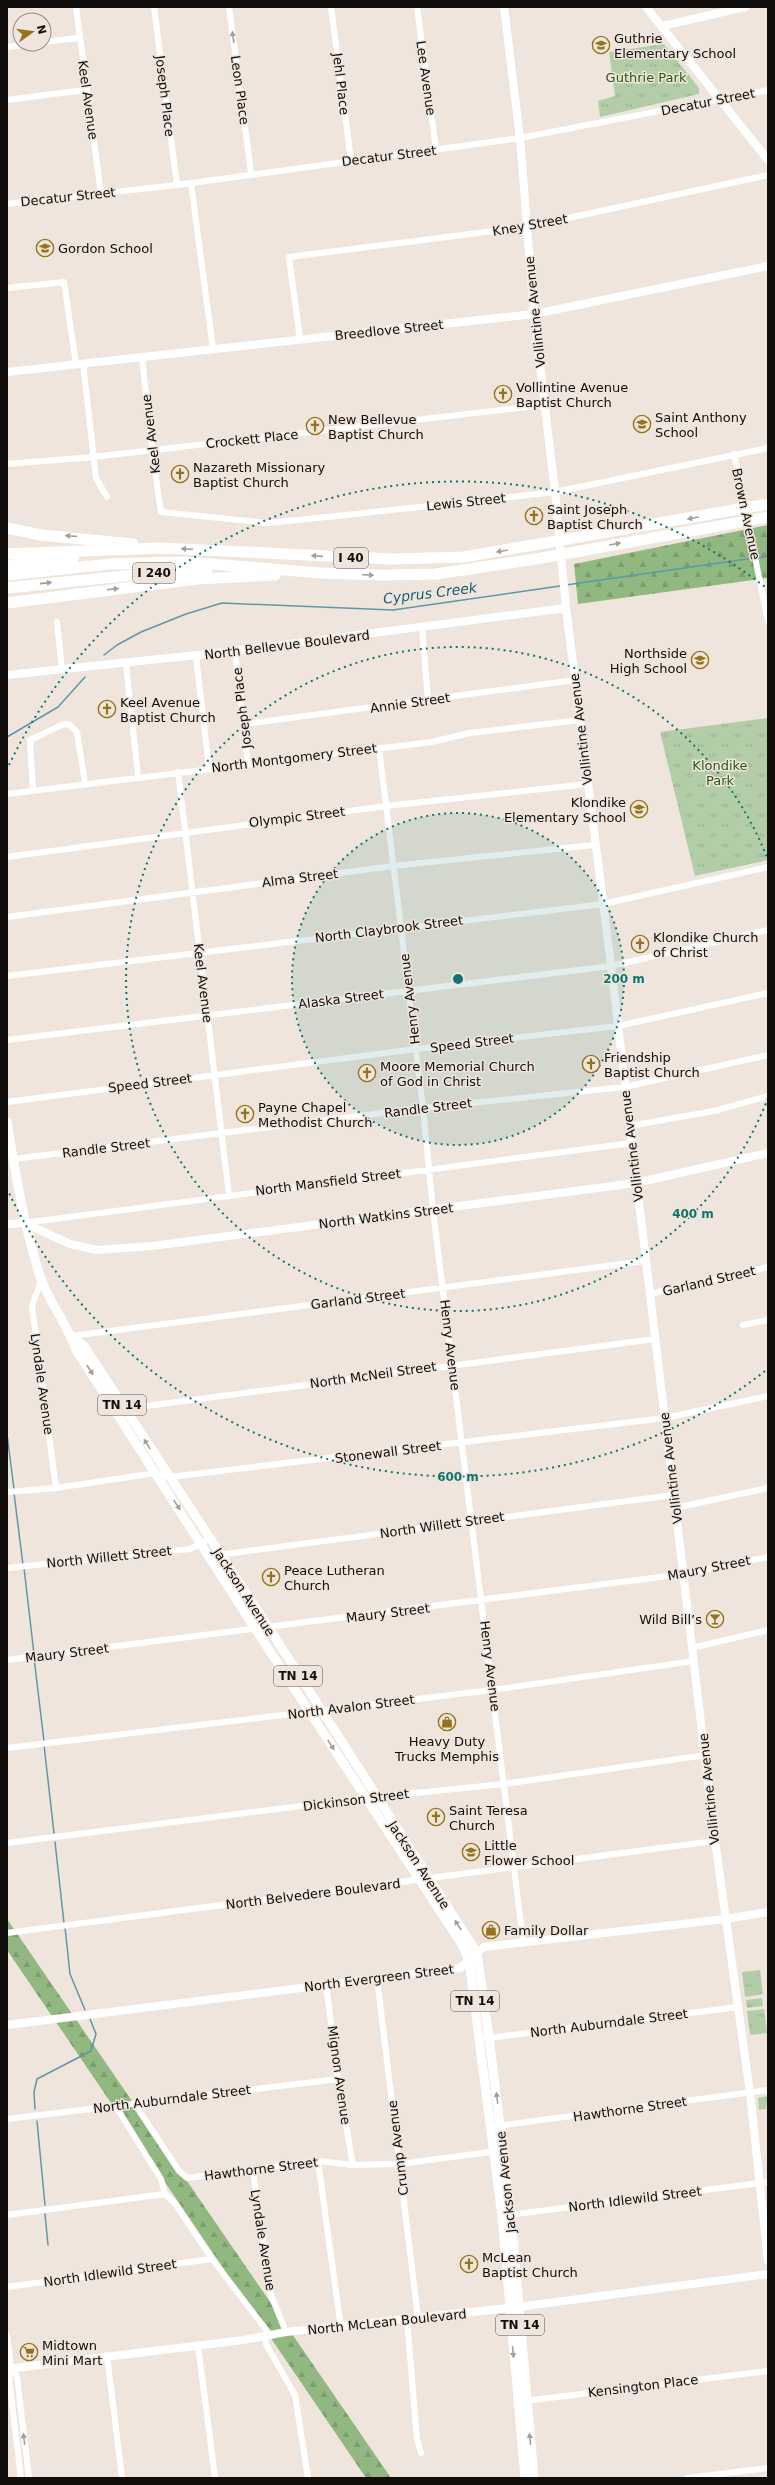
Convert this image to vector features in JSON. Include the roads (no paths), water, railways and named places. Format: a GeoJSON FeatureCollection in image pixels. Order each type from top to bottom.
{"type":"FeatureCollection","features":[{"type":"Feature","properties":{"kind":"highway","name":"I 40"},"geometry":{"type":"LineString","coordinates":[[7,566],[146,548],[392,560],[464,557],[768,504]]}},
{"type":"Feature","properties":{"kind":"highway","name":"I 40"},"geometry":{"type":"LineString","coordinates":[[7,575],[110,564],[188,562],[320,573],[384,575],[436,574],[542,558],[765,517]]}},
{"type":"Feature","properties":{"kind":"highway"},"geometry":{"type":"LineString","coordinates":[[7,528],[41,535],[110,540],[160,548]]}},
{"type":"Feature","properties":{"kind":"highway","name":"I 240"},"geometry":{"type":"LineString","coordinates":[[7,554],[146,548]]}},
{"type":"Feature","properties":{"kind":"highway","name":"I 240"},"geometry":{"type":"LineString","coordinates":[[7,588],[190,570],[301,571]]}},
{"type":"Feature","properties":{"kind":"highway"},"geometry":{"type":"LineString","coordinates":[[7,603],[198,579],[320,573]]}},
{"type":"Feature","properties":{"kind":"main road","name":"Jackson Avenue"},"geometry":{"type":"LineString","coordinates":[[7,1122],[24,1222],[41,1281],[72,1336],[76,1350],[169,1477],[206,1541],[210,1556],[256,1630],[315,1711]]}},
{"type":"Feature","properties":{"kind":"main road","name":"Jackson Avenue"},"geometry":{"type":"LineString","coordinates":[[120,1409],[156,1473],[206,1541],[220,1554],[269,1628],[315,1711],[423,1880],[463,1946],[469,1960],[485,2038]]}},
{"type":"Feature","properties":{"kind":"main road","name":"Jackson Avenue"},"geometry":{"type":"LineString","coordinates":[[423,1880],[476,1953],[506,2215],[522,2402],[525,2478]]}},
{"type":"Feature","properties":{"kind":"main road","name":"Jackson Avenue"},"geometry":{"type":"LineString","coordinates":[[522,2402],[534,2478]]}},
{"type":"Feature","properties":{"kind":"street","name":"Keel Avenue"},"geometry":{"type":"LineString","coordinates":[[76,7],[85,90],[101,194]]}},
{"type":"Feature","properties":{"kind":"street","name":"Joseph Place"},"geometry":{"type":"LineString","coordinates":[[154,7],[177,185]]}},
{"type":"Feature","properties":{"kind":"street","name":"Leon Place"},"geometry":{"type":"LineString","coordinates":[[229,7],[251,173]]}},
{"type":"Feature","properties":{"kind":"street","name":"Jehl Place"},"geometry":{"type":"LineString","coordinates":[[331,7],[351,160]]}},
{"type":"Feature","properties":{"kind":"street","name":"Lee Avenue"},"geometry":{"type":"LineString","coordinates":[[417,7],[436,150]]}},
{"type":"Feature","properties":{"kind":"street","name":"Vollintine Avenue"},"geometry":{"type":"LineString","coordinates":[[504,7],[520,138],[534,314],[555,492],[574,680],[594,845],[611,966],[673,1496],[706,1755],[715,1841],[750,2093],[768,2260]]}},
{"type":"Feature","properties":{"kind":"street"},"geometry":{"type":"LineString","coordinates":[[646,7],[768,160]]}},
{"type":"Feature","properties":{"kind":"street"},"geometry":{"type":"LineString","coordinates":[[662,26],[745,7]]}},
{"type":"Feature","properties":{"kind":"street"},"geometry":{"type":"LineString","coordinates":[[52,41],[79,38]]}},
{"type":"Feature","properties":{"kind":"street"},"geometry":{"type":"LineString","coordinates":[[7,100],[85,90]]}},
{"type":"Feature","properties":{"kind":"street","name":"Decatur Street"},"geometry":{"type":"LineString","coordinates":[[7,204],[177,185],[251,173],[520,138],[721,101],[768,90]]}},
{"type":"Feature","properties":{"kind":"street","name":"Kney Street"},"geometry":{"type":"LineString","coordinates":[[300,340],[290,257],[526,227],[768,175]]}},
{"type":"Feature","properties":{"kind":"street"},"geometry":{"type":"LineString","coordinates":[[191,183],[213,349]]}},
{"type":"Feature","properties":{"kind":"street","name":"Breedlove Street"},"geometry":{"type":"LineString","coordinates":[[7,372],[534,314],[768,266]]}},
{"type":"Feature","properties":{"kind":"street"},"geometry":{"type":"LineString","coordinates":[[7,288],[64,282],[80,364],[96,478],[107,497]]}},
{"type":"Feature","properties":{"kind":"street","name":"Keel Avenue"},"geometry":{"type":"LineString","coordinates":[[142,357],[152,450],[161,512]]}},
{"type":"Feature","properties":{"kind":"street","name":"Crockett Place"},"geometry":{"type":"LineString","coordinates":[[7,464],[93,457],[545,405]]}},
{"type":"Feature","properties":{"kind":"street","name":"Lewis Street"},"geometry":{"type":"LineString","coordinates":[[161,512],[267,523],[555,492],[768,448]]}},
{"type":"Feature","properties":{"kind":"street","name":"Brown Avenue"},"geometry":{"type":"LineString","coordinates":[[734,454],[768,621]]}},
{"type":"Feature","properties":{"kind":"street","name":"North Bellevue Boulevard"},"geometry":{"type":"LineString","coordinates":[[7,675],[196,656],[422,628],[566,608]]}},
{"type":"Feature","properties":{"kind":"street"},"geometry":{"type":"LineString","coordinates":[[57,622],[62,669]]}},
{"type":"Feature","properties":{"kind":"street"},"geometry":{"type":"LineString","coordinates":[[422,628],[428,701]]}},
{"type":"Feature","properties":{"kind":"street","name":"Joseph Place"},"geometry":{"type":"LineString","coordinates":[[235,651],[245,724],[248,765]]}},
{"type":"Feature","properties":{"kind":"street"},"geometry":{"type":"LineString","coordinates":[[196,656],[209,768]]}},
{"type":"Feature","properties":{"kind":"street"},"geometry":{"type":"LineString","coordinates":[[126,664],[138,776]]}},
{"type":"Feature","properties":{"kind":"street","name":"Annie Street"},"geometry":{"type":"LineString","coordinates":[[245,724],[428,701],[574,680]]}},
{"type":"Feature","properties":{"kind":"street","name":"North Montgomery Street"},"geometry":{"type":"LineString","coordinates":[[7,794],[138,776],[248,765],[432,742],[470,733],[580,720]]}},
{"type":"Feature","properties":{"kind":"street"},"geometry":{"type":"LineString","coordinates":[[33,790],[30,740],[64,724],[70,725],[77,732],[85,783]]}},
{"type":"Feature","properties":{"kind":"street","name":"Henry Avenue"},"geometry":{"type":"LineString","coordinates":[[379,748],[423,1108],[433,1210],[523,1942]]}},
{"type":"Feature","properties":{"kind":"street","name":"Keel Avenue"},"geometry":{"type":"LineString","coordinates":[[178,772],[199,952],[223,1133],[229,1194]]}},
{"type":"Feature","properties":{"kind":"street","name":"Olympic Street"},"geometry":{"type":"LineString","coordinates":[[7,857],[185,831],[386,806],[587,784]]}},
{"type":"Feature","properties":{"kind":"street","name":"Alma Street"},"geometry":{"type":"LineString","coordinates":[[7,917],[393,866],[594,845]]}},
{"type":"Feature","properties":{"kind":"street","name":"North Claybrook Street"},"geometry":{"type":"LineString","coordinates":[[7,976],[401,927],[603,904],[768,867]]}},
{"type":"Feature","properties":{"kind":"street","name":"Alaska Street"},"geometry":{"type":"LineString","coordinates":[[7,1040],[611,966],[768,930]]}},
{"type":"Feature","properties":{"kind":"street","name":"Speed Street"},"geometry":{"type":"LineString","coordinates":[[7,1102],[416,1049],[618,1026],[768,993]]}},
{"type":"Feature","properties":{"kind":"street","name":"Randle Street"},"geometry":{"type":"LineString","coordinates":[[14,1159],[423,1108],[625,1086],[768,1055]]}},
{"type":"Feature","properties":{"kind":"street"},"geometry":{"type":"LineString","coordinates":[[629,1126],[714,1111],[768,1096]]}},
{"type":"Feature","properties":{"kind":"street","name":"North Mansfield Street"},"geometry":{"type":"LineString","coordinates":[[24,1222],[229,1194],[631,1143]]}},
{"type":"Feature","properties":{"kind":"street","name":"North Watkins Street"},"geometry":{"type":"LineString","coordinates":[[24,1222],[70,1244],[97,1250],[152,1246],[636,1183],[768,1153]]}},
{"type":"Feature","properties":{"kind":"street"},"geometry":{"type":"LineString","coordinates":[[7,1224],[24,1222]]}},
{"type":"Feature","properties":{"kind":"street","name":"Garland Street"},"geometry":{"type":"LineString","coordinates":[[72,1336],[645,1261]]}},
{"type":"Feature","properties":{"kind":"street","name":"Garland Street"},"geometry":{"type":"LineString","coordinates":[[650,1294],[768,1267]]}},
{"type":"Feature","properties":{"kind":"street","name":"Lyndale Avenue"},"geometry":{"type":"LineString","coordinates":[[41,1281],[32,1306],[56,1488]]}},
{"type":"Feature","properties":{"kind":"street"},"geometry":{"type":"LineString","coordinates":[[743,1325],[768,1320]]}},
{"type":"Feature","properties":{"kind":"street","name":"North McNeil Street"},"geometry":{"type":"LineString","coordinates":[[120,1409],[453,1364],[655,1339]]}},
{"type":"Feature","properties":{"kind":"street","name":"Stonewall Street"},"geometry":{"type":"LineString","coordinates":[[9,1492],[56,1488],[156,1473],[169,1477],[665,1418],[768,1396]]}},
{"type":"Feature","properties":{"kind":"street"},"geometry":{"type":"LineString","coordinates":[[675,1508],[768,1488]]}},
{"type":"Feature","properties":{"kind":"street","name":"North Willett Street"},"geometry":{"type":"LineString","coordinates":[[210,1556],[472,1520],[673,1496]]}},
{"type":"Feature","properties":{"kind":"street","name":"North Willett Street"},"geometry":{"type":"LineString","coordinates":[[7,1568],[190,1549],[206,1541]]}},
{"type":"Feature","properties":{"kind":"street","name":"Maury Street"},"geometry":{"type":"LineString","coordinates":[[7,1660],[482,1602],[684,1574],[768,1556]]}},
{"type":"Feature","properties":{"kind":"street"},"geometry":{"type":"LineString","coordinates":[[692,1648],[767,1632]]}},
{"type":"Feature","properties":{"kind":"street","name":"North Avalon Street"},"geometry":{"type":"LineString","coordinates":[[7,1748],[492,1690],[694,1661]]}},
{"type":"Feature","properties":{"kind":"street","name":"Dickinson Street"},"geometry":{"type":"LineString","coordinates":[[7,1843],[370,1798],[504,1784],[706,1755]]}},
{"type":"Feature","properties":{"kind":"street","name":"North Belvedere Boulevard"},"geometry":{"type":"LineString","coordinates":[[7,1933],[715,1841]]}},
{"type":"Feature","properties":{"kind":"street","name":"North Evergreen Street"},"geometry":{"type":"LineString","coordinates":[[7,2025],[460,1968],[484,1947],[725,1919],[768,1912]]}},
{"type":"Feature","properties":{"kind":"street","name":"Crump Avenue"},"geometry":{"type":"LineString","coordinates":[[377,1978],[418,2318]]}},
{"type":"Feature","properties":{"kind":"street","name":"Mignon Avenue"},"geometry":{"type":"LineString","coordinates":[[326,1984],[338,2079],[353,2165]]}},
{"type":"Feature","properties":{"kind":"street","name":"North Auburndale Street"},"geometry":{"type":"LineString","coordinates":[[485,2038],[738,2007]]}},
{"type":"Feature","properties":{"kind":"street","name":"North Auburndale Street"},"geometry":{"type":"LineString","coordinates":[[7,2119],[338,2079]]}},
{"type":"Feature","properties":{"kind":"street","name":"Hawthorne Street"},"geometry":{"type":"LineString","coordinates":[[496,2126],[768,2090]]}},
{"type":"Feature","properties":{"kind":"street","name":"Hawthorne Street"},"geometry":{"type":"LineString","coordinates":[[134,2103],[179,2171],[187,2178],[318,2161],[353,2165],[400,2164],[498,2151]]}},
{"type":"Feature","properties":{"kind":"street"},"geometry":{"type":"LineString","coordinates":[[114,2105],[161,2180],[165,2194],[174,2202],[212,2260],[268,2336],[266,2344],[295,2395],[308,2478]]}},
{"type":"Feature","properties":{"kind":"street"},"geometry":{"type":"LineString","coordinates":[[318,2161],[341,2328]]}},
{"type":"Feature","properties":{"kind":"street","name":"Lyndale Avenue"},"geometry":{"type":"LineString","coordinates":[[253,2170],[271,2295],[286,2332]]}},
{"type":"Feature","properties":{"kind":"street","name":"North Idlewild Street"},"geometry":{"type":"LineString","coordinates":[[506,2215],[768,2182]]}},
{"type":"Feature","properties":{"kind":"street"},"geometry":{"type":"LineString","coordinates":[[7,2215],[165,2194]]}},
{"type":"Feature","properties":{"kind":"street","name":"North Idlewild Street"},"geometry":{"type":"LineString","coordinates":[[7,2288],[212,2260]]}},
{"type":"Feature","properties":{"kind":"street","name":"North McLean Boulevard"},"geometry":{"type":"LineString","coordinates":[[9,2369],[268,2336],[286,2332],[341,2328],[407,2319],[514,2308],[768,2274]]}},
{"type":"Feature","properties":{"kind":"street"},"geometry":{"type":"LineString","coordinates":[[407,2319],[417,2439],[421,2453]]}},
{"type":"Feature","properties":{"kind":"street"},"geometry":{"type":"LineString","coordinates":[[7,2335],[9,2369],[8,2378],[21,2475],[28,2470]]}},
{"type":"Feature","properties":{"kind":"street"},"geometry":{"type":"LineString","coordinates":[[198,2345],[215,2478]]}},
{"type":"Feature","properties":{"kind":"street"},"geometry":{"type":"LineString","coordinates":[[107,2356],[122,2478]]}},
{"type":"Feature","properties":{"kind":"street"},"geometry":{"type":"LineString","coordinates":[[9,2369],[17,2377],[29,2478]]}},
{"type":"Feature","properties":{"kind":"street","name":"Kensington Place"},"geometry":{"type":"LineString","coordinates":[[522,2402],[768,2371]]}},
{"type":"Feature","properties":{"kind":"street"},"geometry":{"type":"LineString","coordinates":[[687,2478],[768,2468]]}},
{"type":"Feature","properties":{"kind":"waterway","name":"Cyprus Creek"},"geometry":{"type":"LineString","coordinates":[[758,558],[768,556]]}},
{"type":"Feature","properties":{"kind":"waterway","name":"Cyprus Creek"},"geometry":{"type":"LineString","coordinates":[[566,585],[754,558]]}},
{"type":"Feature","properties":{"kind":"waterway","name":"Cyprus Creek"},"geometry":{"type":"LineString","coordinates":[[104,655],[117,645],[141,632],[186,614],[222,603],[393,610],[560,586]]}},
{"type":"Feature","properties":{"kind":"waterway"},"geometry":{"type":"LineString","coordinates":[[7,737],[58,707],[85,677]]}},
{"type":"Feature","properties":{"kind":"waterway"},"geometry":{"type":"LineString","coordinates":[[7,1434],[14,1489]]}},
{"type":"Feature","properties":{"kind":"waterway"},"geometry":{"type":"LineString","coordinates":[[14,1493],[23,1565]]}},
{"type":"Feature","properties":{"kind":"waterway"},"geometry":{"type":"LineString","coordinates":[[24,1568],[34,1654]]}},
{"type":"Feature","properties":{"kind":"waterway"},"geometry":{"type":"LineString","coordinates":[[34,1658],[44,1741]]}},
{"type":"Feature","properties":{"kind":"waterway"},"geometry":{"type":"LineString","coordinates":[[44,1745],[54,1833]]}},
{"type":"Feature","properties":{"kind":"waterway"},"geometry":{"type":"LineString","coordinates":[[55,1842],[64,1923]]}},
{"type":"Feature","properties":{"kind":"waterway"},"geometry":{"type":"LineString","coordinates":[[65,1927],[70,1974],[85,2010]]}},
{"type":"Feature","properties":{"kind":"waterway"},"geometry":{"type":"LineString","coordinates":[[35,2109],[34,2092],[37,2079],[91,2051],[96,2034],[90,2019]]}},
{"type":"Feature","properties":{"kind":"waterway"},"geometry":{"type":"LineString","coordinates":[[37,2121],[45,2205]]}},
{"type":"Feature","properties":{"kind":"waterway"},"geometry":{"type":"LineString","coordinates":[[45,2214],[48,2245]]}},
{"type":"Feature","properties":{"kind":"place","name":"Guthrie Elementary School"},"geometry":{"type":"Point","coordinates":[601,45]}},
{"type":"Feature","properties":{"kind":"place","name":"Gordon School"},"geometry":{"type":"Point","coordinates":[45,248]}},
{"type":"Feature","properties":{"kind":"place","name":"Vollintine Avenue Baptist Church"},"geometry":{"type":"Point","coordinates":[503,394]}},
{"type":"Feature","properties":{"kind":"place","name":"Saint Anthony School"},"geometry":{"type":"Point","coordinates":[642,424]}},
{"type":"Feature","properties":{"kind":"place","name":"New Bellevue Baptist Church"},"geometry":{"type":"Point","coordinates":[315,426]}},
{"type":"Feature","properties":{"kind":"place","name":"Nazareth Missionary Baptist Church"},"geometry":{"type":"Point","coordinates":[180,474]}},
{"type":"Feature","properties":{"kind":"place","name":"Saint Joseph Baptist Church"},"geometry":{"type":"Point","coordinates":[534,516]}},
{"type":"Feature","properties":{"kind":"place","name":"Northside High School"},"geometry":{"type":"Point","coordinates":[700,660]}},
{"type":"Feature","properties":{"kind":"place","name":"Keel Avenue Baptist Church"},"geometry":{"type":"Point","coordinates":[107,709]}},
{"type":"Feature","properties":{"kind":"place","name":"Klondike Elementary School"},"geometry":{"type":"Point","coordinates":[639,809]}},
{"type":"Feature","properties":{"kind":"place","name":"Klondike Church of Christ"},"geometry":{"type":"Point","coordinates":[640,944]}},
{"type":"Feature","properties":{"kind":"place","name":"Friendship Baptist Church"},"geometry":{"type":"Point","coordinates":[591,1064]}},
{"type":"Feature","properties":{"kind":"place","name":"Moore Memorial Church of God in Christ"},"geometry":{"type":"Point","coordinates":[367,1073]}},
{"type":"Feature","properties":{"kind":"place","name":"Payne Chapel Methodist Church"},"geometry":{"type":"Point","coordinates":[245,1114]}},
{"type":"Feature","properties":{"kind":"place","name":"Peace Lutheran Church"},"geometry":{"type":"Point","coordinates":[271,1577]}},
{"type":"Feature","properties":{"kind":"place","name":"Wild Bill’s"},"geometry":{"type":"Point","coordinates":[715,1619]}},
{"type":"Feature","properties":{"kind":"place","name":"Heavy Duty Trucks Memphis"},"geometry":{"type":"Point","coordinates":[447,1722]}},
{"type":"Feature","properties":{"kind":"place","name":"Saint Teresa Church"},"geometry":{"type":"Point","coordinates":[436,1817]}},
{"type":"Feature","properties":{"kind":"place","name":"Little Flower School"},"geometry":{"type":"Point","coordinates":[471,1852]}},
{"type":"Feature","properties":{"kind":"place","name":"Family Dollar"},"geometry":{"type":"Point","coordinates":[491,1930]}},
{"type":"Feature","properties":{"kind":"place","name":"McLean Baptist Church"},"geometry":{"type":"Point","coordinates":[469,2264]}},
{"type":"Feature","properties":{"kind":"place","name":"Midtown Mini Mart"},"geometry":{"type":"Point","coordinates":[29,2352]}},
{"type":"Feature","properties":{"kind":"park label","name":"Guthrie Park"},"geometry":{"type":"Point","coordinates":[646,77]}},
{"type":"Feature","properties":{"kind":"park label","name":"Klondike Park"},"geometry":{"type":"Point","coordinates":[720,772]}}]}
